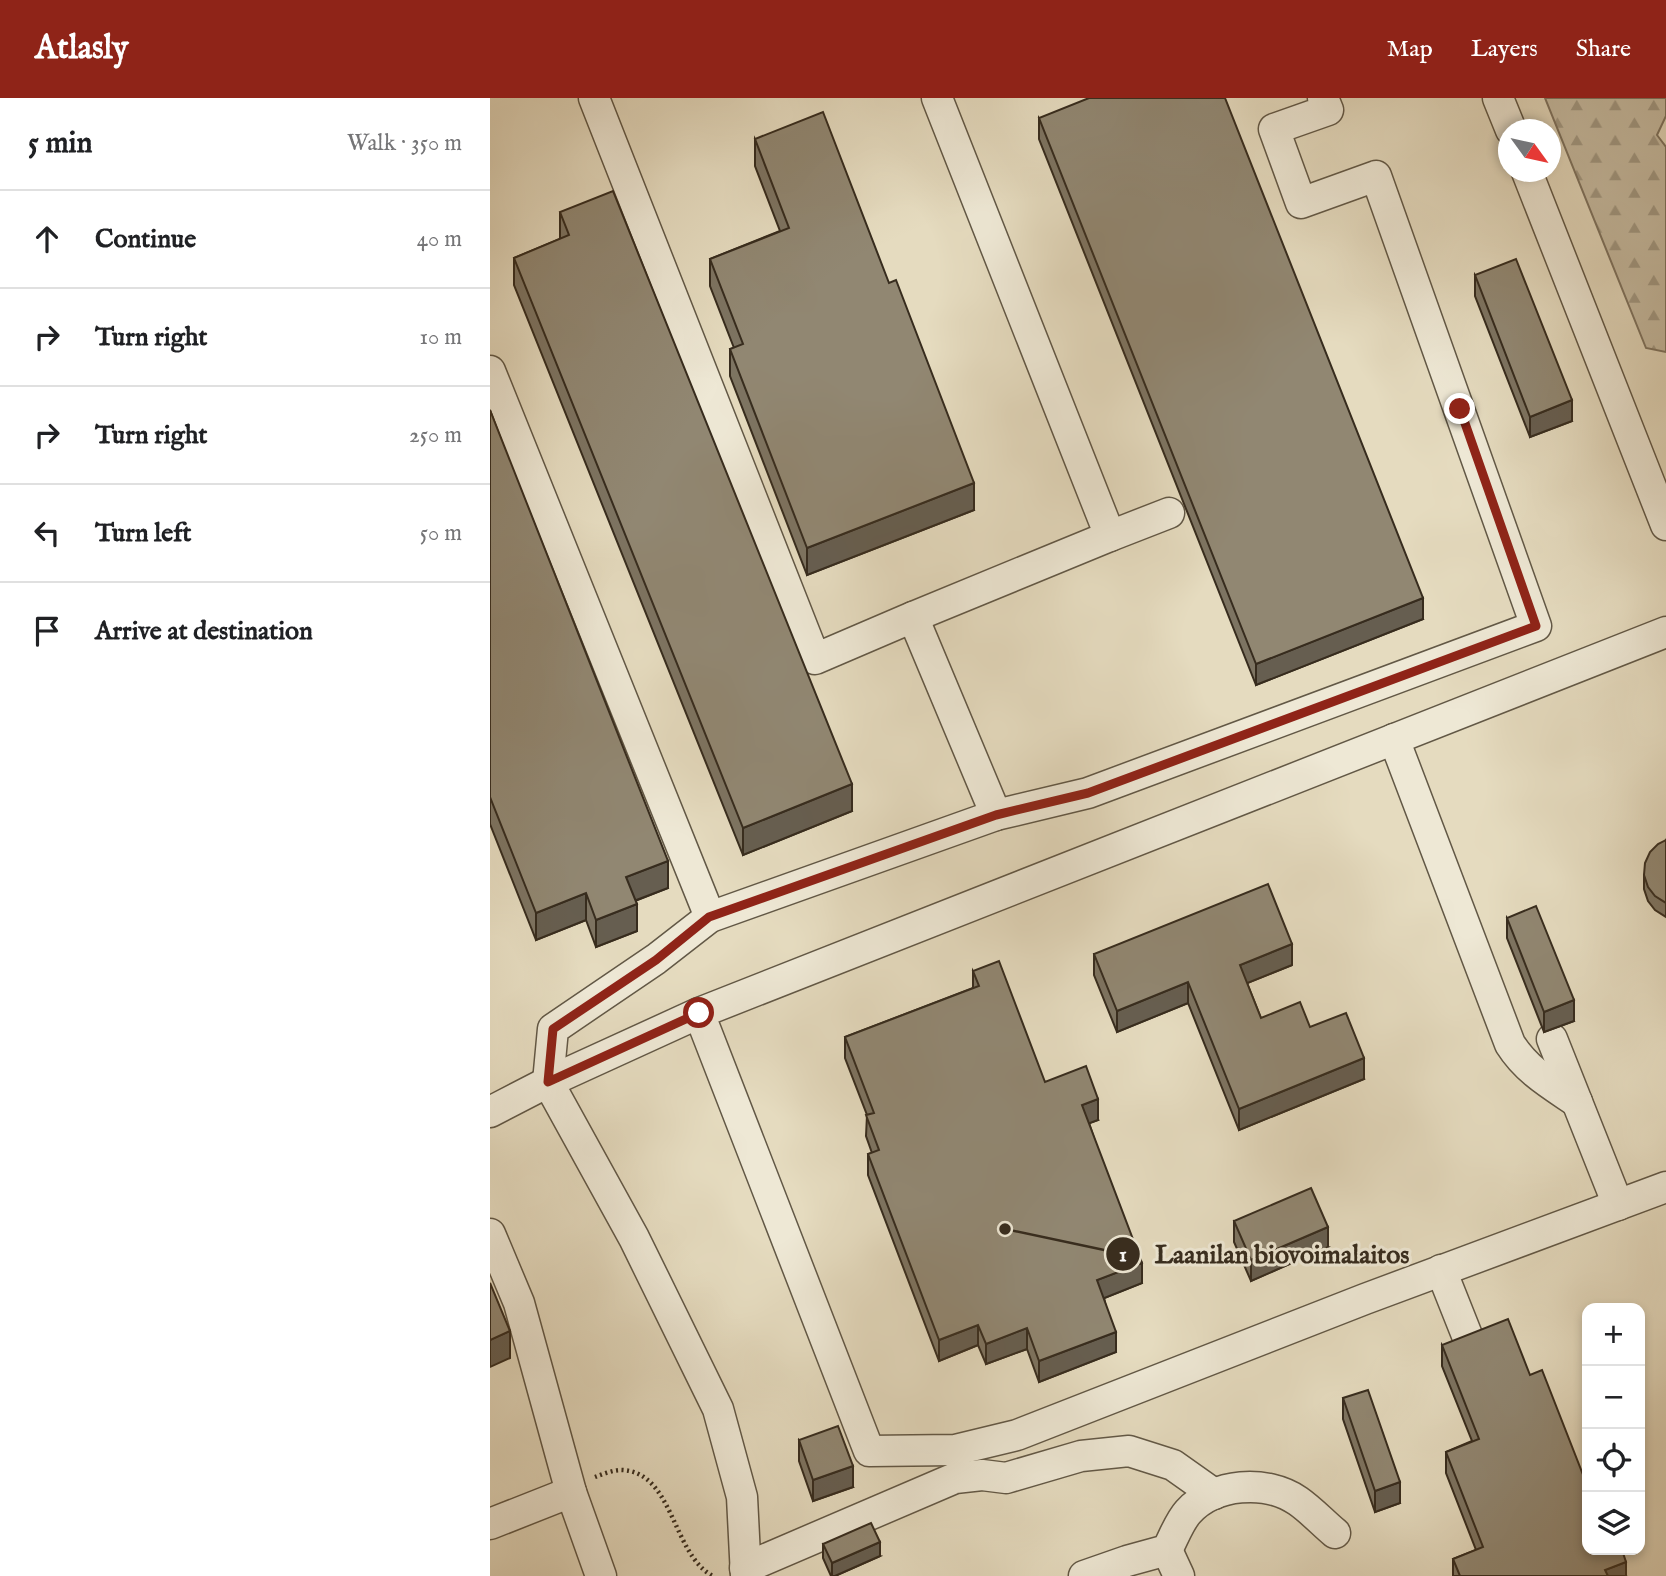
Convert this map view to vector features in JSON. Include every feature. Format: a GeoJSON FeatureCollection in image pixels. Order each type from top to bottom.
{"type":"FeatureCollection","features":[{"type":"Feature","properties":{"kind":"lane"},"geometry":{"type":"LineString","coordinates":[[594,98],[815,659],[1169,513]]}},
{"type":"Feature","properties":{"kind":"lane"},"geometry":{"type":"LineString","coordinates":[[937,98],[1110,536]]}},
{"type":"Feature","properties":{"kind":"lane"},"geometry":{"type":"LineString","coordinates":[[1214,1494],[1173,1465],[1129,1451],[1081,1456],[1006,1478],[982,1475],[955,1478],[746,1572],[742,1497],[718,1409],[634,1238],[548,1082],[553,1029],[656,960],[709,917],[996,815],[1088,793],[1536,626],[1376,176],[1301,203],[1274,129],[1328,110],[1324,98]]}},
{"type":"Feature","properties":{"kind":"lane"},"geometry":{"type":"LineString","coordinates":[[1498,98],[1507,119]]}},
{"type":"Feature","properties":{"kind":"lane"},"geometry":{"type":"LineString","coordinates":[[1531,182],[1666,525]]}},
{"type":"Feature","properties":{"kind":"lane"},"geometry":{"type":"LineString","coordinates":[[490,370],[709,917]]}},
{"type":"Feature","properties":{"kind":"lane"},"geometry":{"type":"LineString","coordinates":[[912,617],[996,815]]}},
{"type":"Feature","properties":{"kind":"lane"},"geometry":{"type":"LineString","coordinates":[[490,1112],[548,1082],[699,1013],[1666,632]]}},
{"type":"Feature","properties":{"kind":"lane"},"geometry":{"type":"LineString","coordinates":[[1394,739],[1510,1044],[1519,1059],[1531,1071],[1577,1102]]}},
{"type":"Feature","properties":{"kind":"lane"},"geometry":{"type":"LineString","coordinates":[[699,1013],[869,1451],[955,1450],[1017,1435],[1441,1270],[1666,1186]]}},
{"type":"Feature","properties":{"kind":"lane"},"geometry":{"type":"LineString","coordinates":[[1552,1039],[1618,1205]]}},
{"type":"Feature","properties":{"kind":"lane"},"geometry":{"type":"LineString","coordinates":[[490,1234],[519,1303],[571,1492],[601,1576]]}},
{"type":"Feature","properties":{"kind":"lane"},"geometry":{"type":"LineString","coordinates":[[1441,1270],[1474,1353]]}},
{"type":"Feature","properties":{"kind":"lane"},"geometry":{"type":"LineString","coordinates":[[1086,1575],[1173,1563],[1187,1512],[1214,1494],[1247,1486],[1270,1489],[1297,1500],[1335,1533]]}},
{"type":"Feature","properties":{"kind":"lane"},"geometry":{"type":"LineString","coordinates":[[490,1524],[571,1492]]}},
{"type":"Feature","properties":{"kind":"path"},"geometry":{"type":"LineString","coordinates":[[571,1492],[592,1478],[619,1470],[634,1472],[650,1481],[668,1506],[682,1541],[703,1571],[713,1576]]}},
{"type":"Feature","properties":{"kind":"green space"},"geometry":{"type":"Polygon","coordinates":[[[1545,98],[1666,98],[1666,116],[1657,135],[1666,147],[1666,352],[1646,348],[1561,138],[1561,119],[1553,119],[1545,98]]]}},
{"type":"Feature","properties":{"kind":"building"},"geometry":{"type":"Polygon","coordinates":[[[1089,98],[1225,98],[1423,598],[1256,664],[1039,118],[1089,98]]]}},
{"type":"Feature","properties":{"kind":"building"},"geometry":{"type":"Polygon","coordinates":[[[823,112],[889,283],[896,280],[974,483],[807,548],[730,349],[743,344],[710,259],[789,228],[755,139],[823,112]]]}},
{"type":"Feature","properties":{"kind":"building"},"geometry":{"type":"Polygon","coordinates":[[[613,191],[852,784],[743,828],[514,258],[569,235],[560,212],[613,191]]]}},
{"type":"Feature","properties":{"kind":"building"},"geometry":{"type":"Polygon","coordinates":[[[1516,259],[1572,400],[1530,417],[1475,275],[1516,259]]]}},
{"type":"Feature","properties":{"kind":"building"},"geometry":{"type":"Polygon","coordinates":[[[490,410],[668,861],[626,877],[637,904],[596,920],[586,893],[536,913],[490,797],[490,410]]]}},
{"type":"Feature","properties":{"kind":"building"},"geometry":{"type":"Polygon","coordinates":[[[1666,840],[1666,903],[1655,896],[1644,875],[1650,852],[1666,840]]]}},
{"type":"Feature","properties":{"kind":"building"},"geometry":{"type":"Polygon","coordinates":[[[1268,884],[1292,944],[1240,965],[1261,1018],[1300,1002],[1310,1027],[1346,1013],[1364,1058],[1239,1109],[1188,982],[1117,1011],[1094,954],[1268,884]]]}},
{"type":"Feature","properties":{"kind":"building"},"geometry":{"type":"Polygon","coordinates":[[[1536,906],[1574,1000],[1544,1012],[1507,918],[1536,906]]]}},
{"type":"Feature","properties":{"kind":"building"},"geometry":{"type":"Polygon","coordinates":[[[999,961],[1045,1082],[1086,1066],[1098,1099],[1082,1105],[1142,1263],[1097,1280],[1116,1332],[1039,1361],[1027,1328],[986,1344],[978,1325],[939,1340],[868,1154],[879,1150],[866,1115],[874,1113],[845,1037],[979,986],[973,971],[999,961]]]}},
{"type":"Feature","properties":{"kind":"building"},"geometry":{"type":"Polygon","coordinates":[[[1311,1188],[1328,1227],[1251,1260],[1234,1221],[1311,1188]]]}},
{"type":"Feature","properties":{"kind":"building"},"geometry":{"type":"Polygon","coordinates":[[[490,1283],[510,1331],[490,1340],[490,1283]]]}},
{"type":"Feature","properties":{"kind":"building"},"geometry":{"type":"Polygon","coordinates":[[[1508,1319],[1530,1375],[1542,1370],[1582,1472],[1582,1555],[1624,1555],[1626,1562],[1605,1570],[1608,1576],[1460,1576],[1453,1559],[1483,1547],[1446,1452],[1479,1439],[1442,1345],[1508,1319]]]}},
{"type":"Feature","properties":{"kind":"building"},"geometry":{"type":"Polygon","coordinates":[[[1368,1390],[1400,1482],[1375,1491],[1343,1398],[1368,1390]]]}},
{"type":"Feature","properties":{"kind":"building"},"geometry":{"type":"Polygon","coordinates":[[[838,1426],[853,1466],[813,1480],[799,1440],[838,1426]]]}},
{"type":"Feature","properties":{"kind":"building"},"geometry":{"type":"Polygon","coordinates":[[[871,1523],[880,1542],[832,1563],[823,1544],[871,1523]]]}},
{"type":"Feature","properties":{"kind":"place","name":"Laanilan biovoimalaitos"},"geometry":{"type":"Point","coordinates":[1005,1229]}},
{"type":"Feature","properties":{"kind":"route"},"geometry":{"type":"LineString","coordinates":[[699,1013],[548,1082],[553,1029],[656,960],[709,917],[752,904],[996,815],[1088,793],[1536,626],[1460,409]]}}]}
